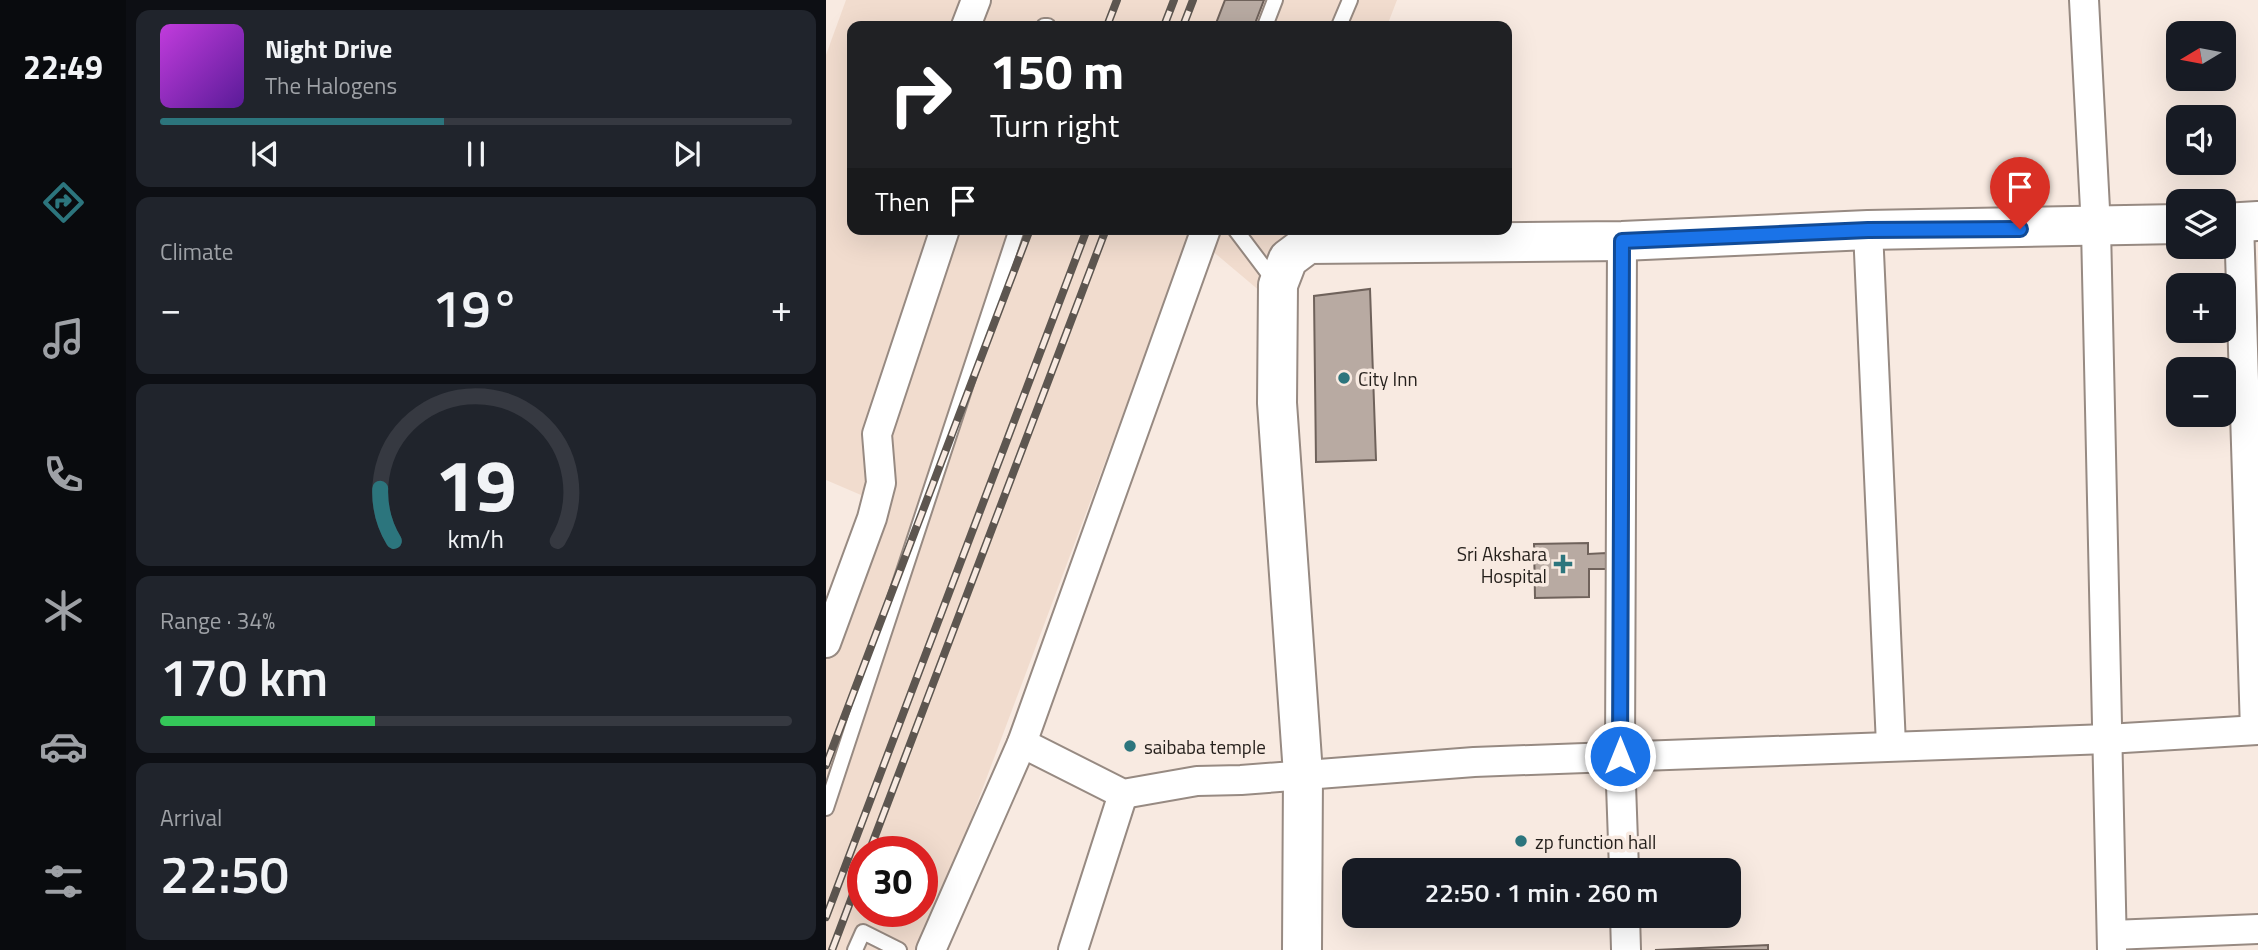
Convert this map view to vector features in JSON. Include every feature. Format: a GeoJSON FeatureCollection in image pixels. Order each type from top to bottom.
{"type":"FeatureCollection","features":[{"type":"Feature","properties":{"kind":"street"},"geometry":{"type":"LineString","coordinates":[[968,21],[976,0]]}},
{"type":"Feature","properties":{"kind":"street"},"geometry":{"type":"LineString","coordinates":[[2084,0],[2096,228],[2112,943],[2258,929]]}},
{"type":"Feature","properties":{"kind":"street"},"geometry":{"type":"LineString","coordinates":[[1022,743],[1123,794],[1197,781],[1620,756],[2107,739],[2257,730],[2240,222]]}},
{"type":"Feature","properties":{"kind":"street"},"geometry":{"type":"LineString","coordinates":[[1302,950],[1303,774],[1277,403],[1278,285],[1288,259],[1304,237],[1622,241],[1868,230],[2166,225]]}},
{"type":"Feature","properties":{"kind":"street"},"geometry":{"type":"LineString","coordinates":[[1868,230],[1891,745]]}},
{"type":"Feature","properties":{"kind":"street"},"geometry":{"type":"LineString","coordinates":[[826,643],[872,518],[881,483],[877,434],[943,235]]}},
{"type":"Feature","properties":{"kind":"street"},"geometry":{"type":"LineString","coordinates":[[931,950],[1022,743],[1204,235]]}},
{"type":"Feature","properties":{"kind":"street"},"geometry":{"type":"LineString","coordinates":[[1622,241],[1620,756],[1624,858]]}},
{"type":"Feature","properties":{"kind":"street"},"geometry":{"type":"LineString","coordinates":[[1073,950],[1123,794]]}},
{"type":"Feature","properties":{"kind":"street"},"geometry":{"type":"LineString","coordinates":[[1625,928],[1626,950]]}},
{"type":"Feature","properties":{"kind":"lane"},"geometry":{"type":"LineString","coordinates":[[1267,21],[1275,0]]}},
{"type":"Feature","properties":{"kind":"lane"},"geometry":{"type":"LineString","coordinates":[[1341,21],[1350,0]]}},
{"type":"Feature","properties":{"kind":"lane"},"geometry":{"type":"LineString","coordinates":[[826,807],[1015,235]]}},
{"type":"Feature","properties":{"kind":"lane"},"geometry":{"type":"LineString","coordinates":[[1240,235],[1278,285]]}},
{"type":"Feature","properties":{"kind":"lane"},"geometry":{"type":"LineString","coordinates":[[855,950],[863,932],[899,950]]}},
{"type":"Feature","properties":{"kind":"shaded area"},"geometry":{"type":"Polygon","coordinates":[[[846,0],[1397,0],[1389,21],[847,21],[847,235],[1190,235],[938,907],[938,836],[847,836],[847,927],[931,927],[922,950],[826,950],[826,614],[868,498],[826,480],[826,55],[846,0]]]}},
{"type":"Feature","properties":{"kind":"shaded area"},"geometry":{"type":"Polygon","coordinates":[[[1193,235],[1303,235],[1261,292],[1193,235]]]}},
{"type":"Feature","properties":{"kind":"building"},"geometry":{"type":"Polygon","coordinates":[[[1225,0],[1264,0],[1256,21],[1217,21],[1225,0]]]}},
{"type":"Feature","properties":{"kind":"building","name":"City Inn"},"geometry":{"type":"Polygon","coordinates":[[[1370,289],[1376,460],[1316,462],[1314,296],[1370,289]]]}},
{"type":"Feature","properties":{"kind":"building"},"geometry":{"type":"Polygon","coordinates":[[[1588,543],[1588,554],[1606,553],[1606,569],[1589,569],[1589,597],[1535,598],[1534,544],[1588,543]]]}},
{"type":"Feature","properties":{"kind":"building"},"geometry":{"type":"Polygon","coordinates":[[[1768,945],[1768,950],[1655,950],[1768,945]]]}},
{"type":"Feature","properties":{"kind":"railway"},"geometry":{"type":"LineString","coordinates":[[1109,21],[1117,0]]}},
{"type":"Feature","properties":{"kind":"railway"},"geometry":{"type":"LineString","coordinates":[[1166,21],[1174,0]]}},
{"type":"Feature","properties":{"kind":"railway"},"geometry":{"type":"LineString","coordinates":[[1185,21],[1193,0]]}},
{"type":"Feature","properties":{"kind":"railway"},"geometry":{"type":"LineString","coordinates":[[826,765],[1028,235]]}},
{"type":"Feature","properties":{"kind":"railway"},"geometry":{"type":"LineString","coordinates":[[826,917],[1085,235]]}},
{"type":"Feature","properties":{"kind":"railway"},"geometry":{"type":"LineString","coordinates":[[875,836],[1104,235]]}},
{"type":"Feature","properties":{"kind":"railway"},"geometry":{"type":"LineString","coordinates":[[832,950],[847,910]]}},
{"type":"Feature","properties":{"kind":"place","name":"City Inn"},"geometry":{"type":"Point","coordinates":[1344,378]}},
{"type":"Feature","properties":{"kind":"place","name":"Sri Akshara Hospital"},"geometry":{"type":"Point","coordinates":[1563,564]}},
{"type":"Feature","properties":{"kind":"place","name":"saibaba temple"},"geometry":{"type":"Point","coordinates":[1130,746]}},
{"type":"Feature","properties":{"kind":"place","name":"zp function hall"},"geometry":{"type":"Point","coordinates":[1521,841]}},
{"type":"Feature","properties":{"kind":"route"},"geometry":{"type":"LineString","coordinates":[[1620,756],[1622,241],[1868,230],[2020,229]]}}]}
